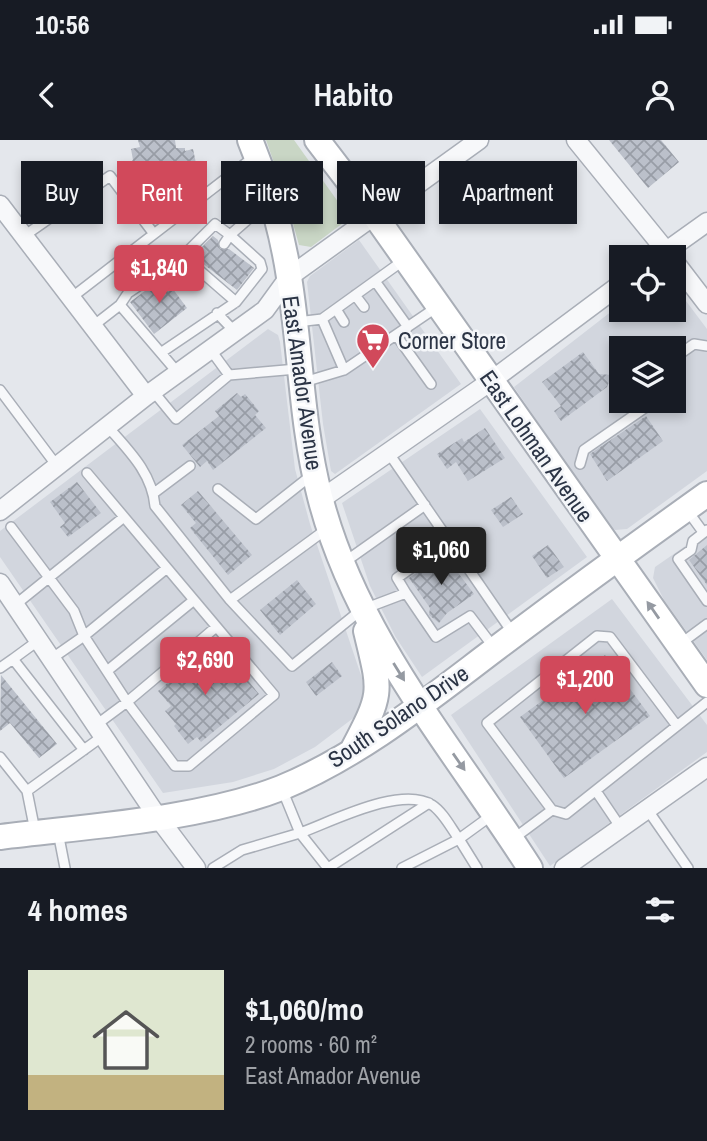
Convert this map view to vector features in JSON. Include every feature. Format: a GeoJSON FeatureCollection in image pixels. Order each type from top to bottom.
{"type":"FeatureCollection","features":[{"type":"Feature","properties":{"kind":"main road","name":"East Lohman Avenue"},"geometry":{"type":"LineString","coordinates":[[317,140],[337,166]]}},
{"type":"Feature","properties":{"kind":"main road","name":"East Amador Avenue"},"geometry":{"type":"LineString","coordinates":[[277,224],[289,276],[299,376],[314,474],[342,564],[361,610],[420,706],[530,868]]}},
{"type":"Feature","properties":{"kind":"main road","name":"East Lohman Avenue"},"geometry":{"type":"LineString","coordinates":[[381,224],[707,685]]}},
{"type":"Feature","properties":{"kind":"main road","name":"South Solano Drive"},"geometry":{"type":"LineString","coordinates":[[0,837],[231,804],[281,788],[351,753],[420,706],[707,494]]}},
{"type":"Feature","properties":{"kind":"main road"},"geometry":{"type":"LineString","coordinates":[[351,753],[375,707],[379,685],[361,610]]}},
{"type":"Feature","properties":{"kind":"street"},"geometry":{"type":"LineString","coordinates":[[425,177],[479,140]]}},
{"type":"Feature","properties":{"kind":"street"},"geometry":{"type":"LineString","coordinates":[[576,140],[658,245]]}},
{"type":"Feature","properties":{"kind":"street"},"geometry":{"type":"LineString","coordinates":[[0,205],[93,326],[149,393]]}},
{"type":"Feature","properties":{"kind":"street"},"geometry":{"type":"LineString","coordinates":[[681,245],[707,222]]}},
{"type":"Feature","properties":{"kind":"street"},"geometry":{"type":"LineString","coordinates":[[0,511],[149,393],[265,310],[289,276],[358,224]]}},
{"type":"Feature","properties":{"kind":"street"},"geometry":{"type":"LineString","coordinates":[[686,279],[707,304]]}},
{"type":"Feature","properties":{"kind":"street"},"geometry":{"type":"LineString","coordinates":[[320,500],[491,381],[609,293]]}},
{"type":"Feature","properties":{"kind":"street"},"geometry":{"type":"LineString","coordinates":[[0,583],[157,816],[196,868]]}},
{"type":"Feature","properties":{"kind":"street"},"geometry":{"type":"LineString","coordinates":[[564,868],[707,767]]}},
{"type":"Feature","properties":{"kind":"lane"},"geometry":{"type":"LineString","coordinates":[[71,298],[154,234],[253,148]]}},
{"type":"Feature","properties":{"kind":"lane"},"geometry":{"type":"LineString","coordinates":[[24,236],[110,176],[154,234]]}},
{"type":"Feature","properties":{"kind":"lane"},"geometry":{"type":"LineString","coordinates":[[93,326],[120,305],[128,293],[183,256],[215,224],[230,235],[247,256],[260,262],[262,270],[236,302],[162,352]]}},
{"type":"Feature","properties":{"kind":"lane"},"geometry":{"type":"LineString","coordinates":[[224,244],[243,224]]}},
{"type":"Feature","properties":{"kind":"lane"},"geometry":{"type":"LineString","coordinates":[[183,256],[205,270],[236,302]]}},
{"type":"Feature","properties":{"kind":"lane"},"geometry":{"type":"LineString","coordinates":[[294,323],[322,318],[405,259]]}},
{"type":"Feature","properties":{"kind":"lane"},"geometry":{"type":"LineString","coordinates":[[374,281],[408,327]]}},
{"type":"Feature","properties":{"kind":"lane"},"geometry":{"type":"LineString","coordinates":[[355,295],[364,307]]}},
{"type":"Feature","properties":{"kind":"lane"},"geometry":{"type":"LineString","coordinates":[[120,305],[178,373]]}},
{"type":"Feature","properties":{"kind":"lane"},"geometry":{"type":"LineString","coordinates":[[149,393],[176,419],[229,374],[299,376],[344,370],[365,351],[408,327],[438,306]]}},
{"type":"Feature","properties":{"kind":"lane"},"geometry":{"type":"LineString","coordinates":[[336,309],[344,322]]}},
{"type":"Feature","properties":{"kind":"lane"},"geometry":{"type":"LineString","coordinates":[[217,313],[235,332]]}},
{"type":"Feature","properties":{"kind":"lane"},"geometry":{"type":"LineString","coordinates":[[322,318],[344,370]]}},
{"type":"Feature","properties":{"kind":"lane"},"geometry":{"type":"LineString","coordinates":[[389,336],[431,384]]}},
{"type":"Feature","properties":{"kind":"lane"},"geometry":{"type":"LineString","coordinates":[[686,350],[694,344],[707,346]]}},
{"type":"Feature","properties":{"kind":"lane"},"geometry":{"type":"LineString","coordinates":[[210,349],[229,374]]}},
{"type":"Feature","properties":{"kind":"lane"},"geometry":{"type":"LineString","coordinates":[[0,390],[57,466]]}},
{"type":"Feature","properties":{"kind":"lane"},"geometry":{"type":"LineString","coordinates":[[580,464],[584,450],[637,413]]}},
{"type":"Feature","properties":{"kind":"lane"},"geometry":{"type":"LineString","coordinates":[[108,427],[145,470],[154,493],[155,506],[161,514],[230,600],[292,666],[361,610],[406,593]]}},
{"type":"Feature","properties":{"kind":"lane"},"geometry":{"type":"LineString","coordinates":[[388,452],[448,542],[504,642]]}},
{"type":"Feature","properties":{"kind":"lane"},"geometry":{"type":"LineString","coordinates":[[154,493],[190,466]]}},
{"type":"Feature","properties":{"kind":"lane"},"geometry":{"type":"LineString","coordinates":[[11,527],[74,611],[84,636],[127,702],[175,766],[189,766],[274,695],[87,473]]}},
{"type":"Feature","properties":{"kind":"lane"},"geometry":{"type":"LineString","coordinates":[[218,489],[256,519],[314,474]]}},
{"type":"Feature","properties":{"kind":"lane"},"geometry":{"type":"LineString","coordinates":[[342,564],[425,505]]}},
{"type":"Feature","properties":{"kind":"lane"},"geometry":{"type":"LineString","coordinates":[[687,509],[705,531],[693,541],[691,550],[678,559],[707,601]]}},
{"type":"Feature","properties":{"kind":"lane"},"geometry":{"type":"LineString","coordinates":[[15,605],[124,517]]}},
{"type":"Feature","properties":{"kind":"lane"},"geometry":{"type":"LineString","coordinates":[[230,600],[329,527]]}},
{"type":"Feature","properties":{"kind":"lane"},"geometry":{"type":"LineString","coordinates":[[448,542],[397,578],[436,637],[470,616],[504,642]]}},
{"type":"Feature","properties":{"kind":"lane"},"geometry":{"type":"LineString","coordinates":[[51,659],[84,636],[167,568]]}},
{"type":"Feature","properties":{"kind":"lane"},"geometry":{"type":"LineString","coordinates":[[107,671],[194,600]]}},
{"type":"Feature","properties":{"kind":"lane"},"geometry":{"type":"LineString","coordinates":[[678,645],[707,624]]}},
{"type":"Feature","properties":{"kind":"lane"},"geometry":{"type":"LineString","coordinates":[[188,651],[216,627]]}},
{"type":"Feature","properties":{"kind":"lane"},"geometry":{"type":"LineString","coordinates":[[677,726],[610,637],[597,636],[487,723],[552,810],[566,814],[596,792],[707,702]]}},
{"type":"Feature","properties":{"kind":"lane"},"geometry":{"type":"LineString","coordinates":[[0,668],[38,640]]}},
{"type":"Feature","properties":{"kind":"lane"},"geometry":{"type":"LineString","coordinates":[[13,659],[84,750]]}},
{"type":"Feature","properties":{"kind":"lane"},"geometry":{"type":"LineString","coordinates":[[27,791],[84,750],[127,702],[177,660]]}},
{"type":"Feature","properties":{"kind":"lane"},"geometry":{"type":"LineString","coordinates":[[0,757],[27,791],[65,868]]}},
{"type":"Feature","properties":{"kind":"lane"},"geometry":{"type":"LineString","coordinates":[[281,788],[300,833],[328,868],[429,803]]}},
{"type":"Feature","properties":{"kind":"lane"},"geometry":{"type":"LineString","coordinates":[[596,792],[621,828]]}},
{"type":"Feature","properties":{"kind":"lane"},"geometry":{"type":"LineString","coordinates":[[213,868],[242,850],[400,799],[429,803],[438,810],[477,868]]}},
{"type":"Feature","properties":{"kind":"lane"},"geometry":{"type":"LineString","coordinates":[[647,809],[688,868]]}},
{"type":"Feature","properties":{"kind":"lane"},"geometry":{"type":"LineString","coordinates":[[512,840],[552,810]]}},
{"type":"Feature","properties":{"kind":"lane"},"geometry":{"type":"LineString","coordinates":[[402,868],[459,839],[495,814]]}},
{"type":"Feature","properties":{"kind":"shaded area"},"geometry":{"type":"Polygon","coordinates":[[[359,240],[461,384],[335,474],[331,471],[323,424],[307,282],[310,276],[359,240]]]}},
{"type":"Feature","properties":{"kind":"shaded area"},"geometry":{"type":"Polygon","coordinates":[[[686,301],[707,329],[707,471],[627,529],[615,530],[609,526],[514,387],[609,313],[609,322],[686,322],[686,301]]]}},
{"type":"Feature","properties":{"kind":"shaded area"},"geometry":{"type":"Polygon","coordinates":[[[268,329],[278,335],[280,342],[295,469],[310,524],[366,690],[364,710],[315,747],[274,769],[233,782],[163,793],[0,557],[0,531],[268,329]]]}},
{"type":"Feature","properties":{"kind":"shaded area"},"geometry":{"type":"Polygon","coordinates":[[[480,409],[587,557],[422,677],[395,636],[370,586],[342,503],[480,409]]]}},
{"type":"Feature","properties":{"kind":"shaded area"},"geometry":{"type":"Polygon","coordinates":[[[707,531],[707,660],[664,600],[653,578],[655,567],[707,531]]]}},
{"type":"Feature","properties":{"kind":"shaded area"},"geometry":{"type":"Polygon","coordinates":[[[612,599],[707,725],[707,752],[550,866],[451,715],[612,599]]]}},
{"type":"Feature","properties":{"kind":"green space"},"geometry":{"type":"Polygon","coordinates":[[[266,140],[294,140],[309,161],[273,161],[266,140]]]}},
{"type":"Feature","properties":{"kind":"green space"},"geometry":{"type":"Polygon","coordinates":[[[323,181],[337,200],[337,224],[342,224],[311,247],[299,245],[293,224],[323,224],[323,181]]]}},
{"type":"Feature","properties":{"kind":"building"},"geometry":{"type":"Polygon","coordinates":[[[138,140],[175,140],[176,148],[185,148],[185,151],[193,149],[196,161],[132,161],[131,149],[140,147],[138,140]]]}},
{"type":"Feature","properties":{"kind":"building"},"geometry":{"type":"Polygon","coordinates":[[[609,140],[661,140],[679,162],[648,188],[609,140]]]}},
{"type":"Feature","properties":{"kind":"building"},"geometry":{"type":"Polygon","coordinates":[[[213,236],[218,240],[220,249],[229,249],[254,268],[237,290],[193,256],[213,236]]]}},
{"type":"Feature","properties":{"kind":"building"},"geometry":{"type":"Polygon","coordinates":[[[164,277],[187,308],[154,334],[130,302],[164,277]]]}},
{"type":"Feature","properties":{"kind":"building"},"geometry":{"type":"Polygon","coordinates":[[[583,352],[599,374],[609,375],[607,387],[561,421],[554,411],[561,406],[542,382],[583,352]]]}},
{"type":"Feature","properties":{"kind":"building"},"geometry":{"type":"Polygon","coordinates":[[[237,393],[241,397],[245,394],[259,411],[255,415],[266,428],[213,470],[207,461],[200,467],[182,445],[219,416],[215,411],[237,393]]]}},
{"type":"Feature","properties":{"kind":"building"},"geometry":{"type":"Polygon","coordinates":[[[646,416],[663,441],[607,481],[590,454],[646,416]]]}},
{"type":"Feature","properties":{"kind":"building"},"geometry":{"type":"Polygon","coordinates":[[[485,428],[505,458],[468,481],[456,462],[447,469],[437,454],[462,438],[464,442],[485,428]]]}},
{"type":"Feature","properties":{"kind":"building"},"geometry":{"type":"Polygon","coordinates":[[[77,482],[101,513],[68,537],[60,527],[65,523],[50,502],[77,482]]]}},
{"type":"Feature","properties":{"kind":"building"},"geometry":{"type":"Polygon","coordinates":[[[198,491],[252,555],[228,575],[190,528],[196,523],[181,505],[198,491]]]}},
{"type":"Feature","properties":{"kind":"building"},"geometry":{"type":"Polygon","coordinates":[[[511,497],[523,514],[503,527],[491,510],[511,497]]]}},
{"type":"Feature","properties":{"kind":"building"},"geometry":{"type":"Polygon","coordinates":[[[427,530],[436,542],[401,567],[396,560],[405,554],[401,548],[427,530]]]}},
{"type":"Feature","properties":{"kind":"building"},"geometry":{"type":"Polygon","coordinates":[[[548,545],[564,567],[547,578],[532,556],[548,545]]]}},
{"type":"Feature","properties":{"kind":"building"},"geometry":{"type":"Polygon","coordinates":[[[707,545],[707,585],[689,560],[707,545]]]}},
{"type":"Feature","properties":{"kind":"building"},"geometry":{"type":"Polygon","coordinates":[[[444,554],[474,594],[447,613],[439,623],[429,615],[430,608],[409,578],[444,554]]]}},
{"type":"Feature","properties":{"kind":"building"},"geometry":{"type":"Polygon","coordinates":[[[297,580],[316,604],[280,635],[260,610],[297,580]]]}},
{"type":"Feature","properties":{"kind":"building"},"geometry":{"type":"Polygon","coordinates":[[[181,649],[185,657],[192,656],[195,660],[199,657],[213,674],[231,660],[259,694],[201,742],[197,737],[188,744],[165,711],[171,706],[158,691],[184,669],[181,665],[183,656],[177,653],[181,649]]]}},
{"type":"Feature","properties":{"kind":"building"},"geometry":{"type":"Polygon","coordinates":[[[605,655],[650,716],[564,778],[520,717],[605,655]]]}},
{"type":"Feature","properties":{"kind":"building"},"geometry":{"type":"Polygon","coordinates":[[[332,662],[342,676],[316,696],[306,682],[332,662]]]}},
{"type":"Feature","properties":{"kind":"building"},"geometry":{"type":"Polygon","coordinates":[[[1,675],[57,744],[39,758],[10,723],[0,731],[1,675]]]}},
{"type":"Feature","properties":{"kind":"place","name":"Corner Store"},"geometry":{"type":"Point","coordinates":[373,370]}}]}
